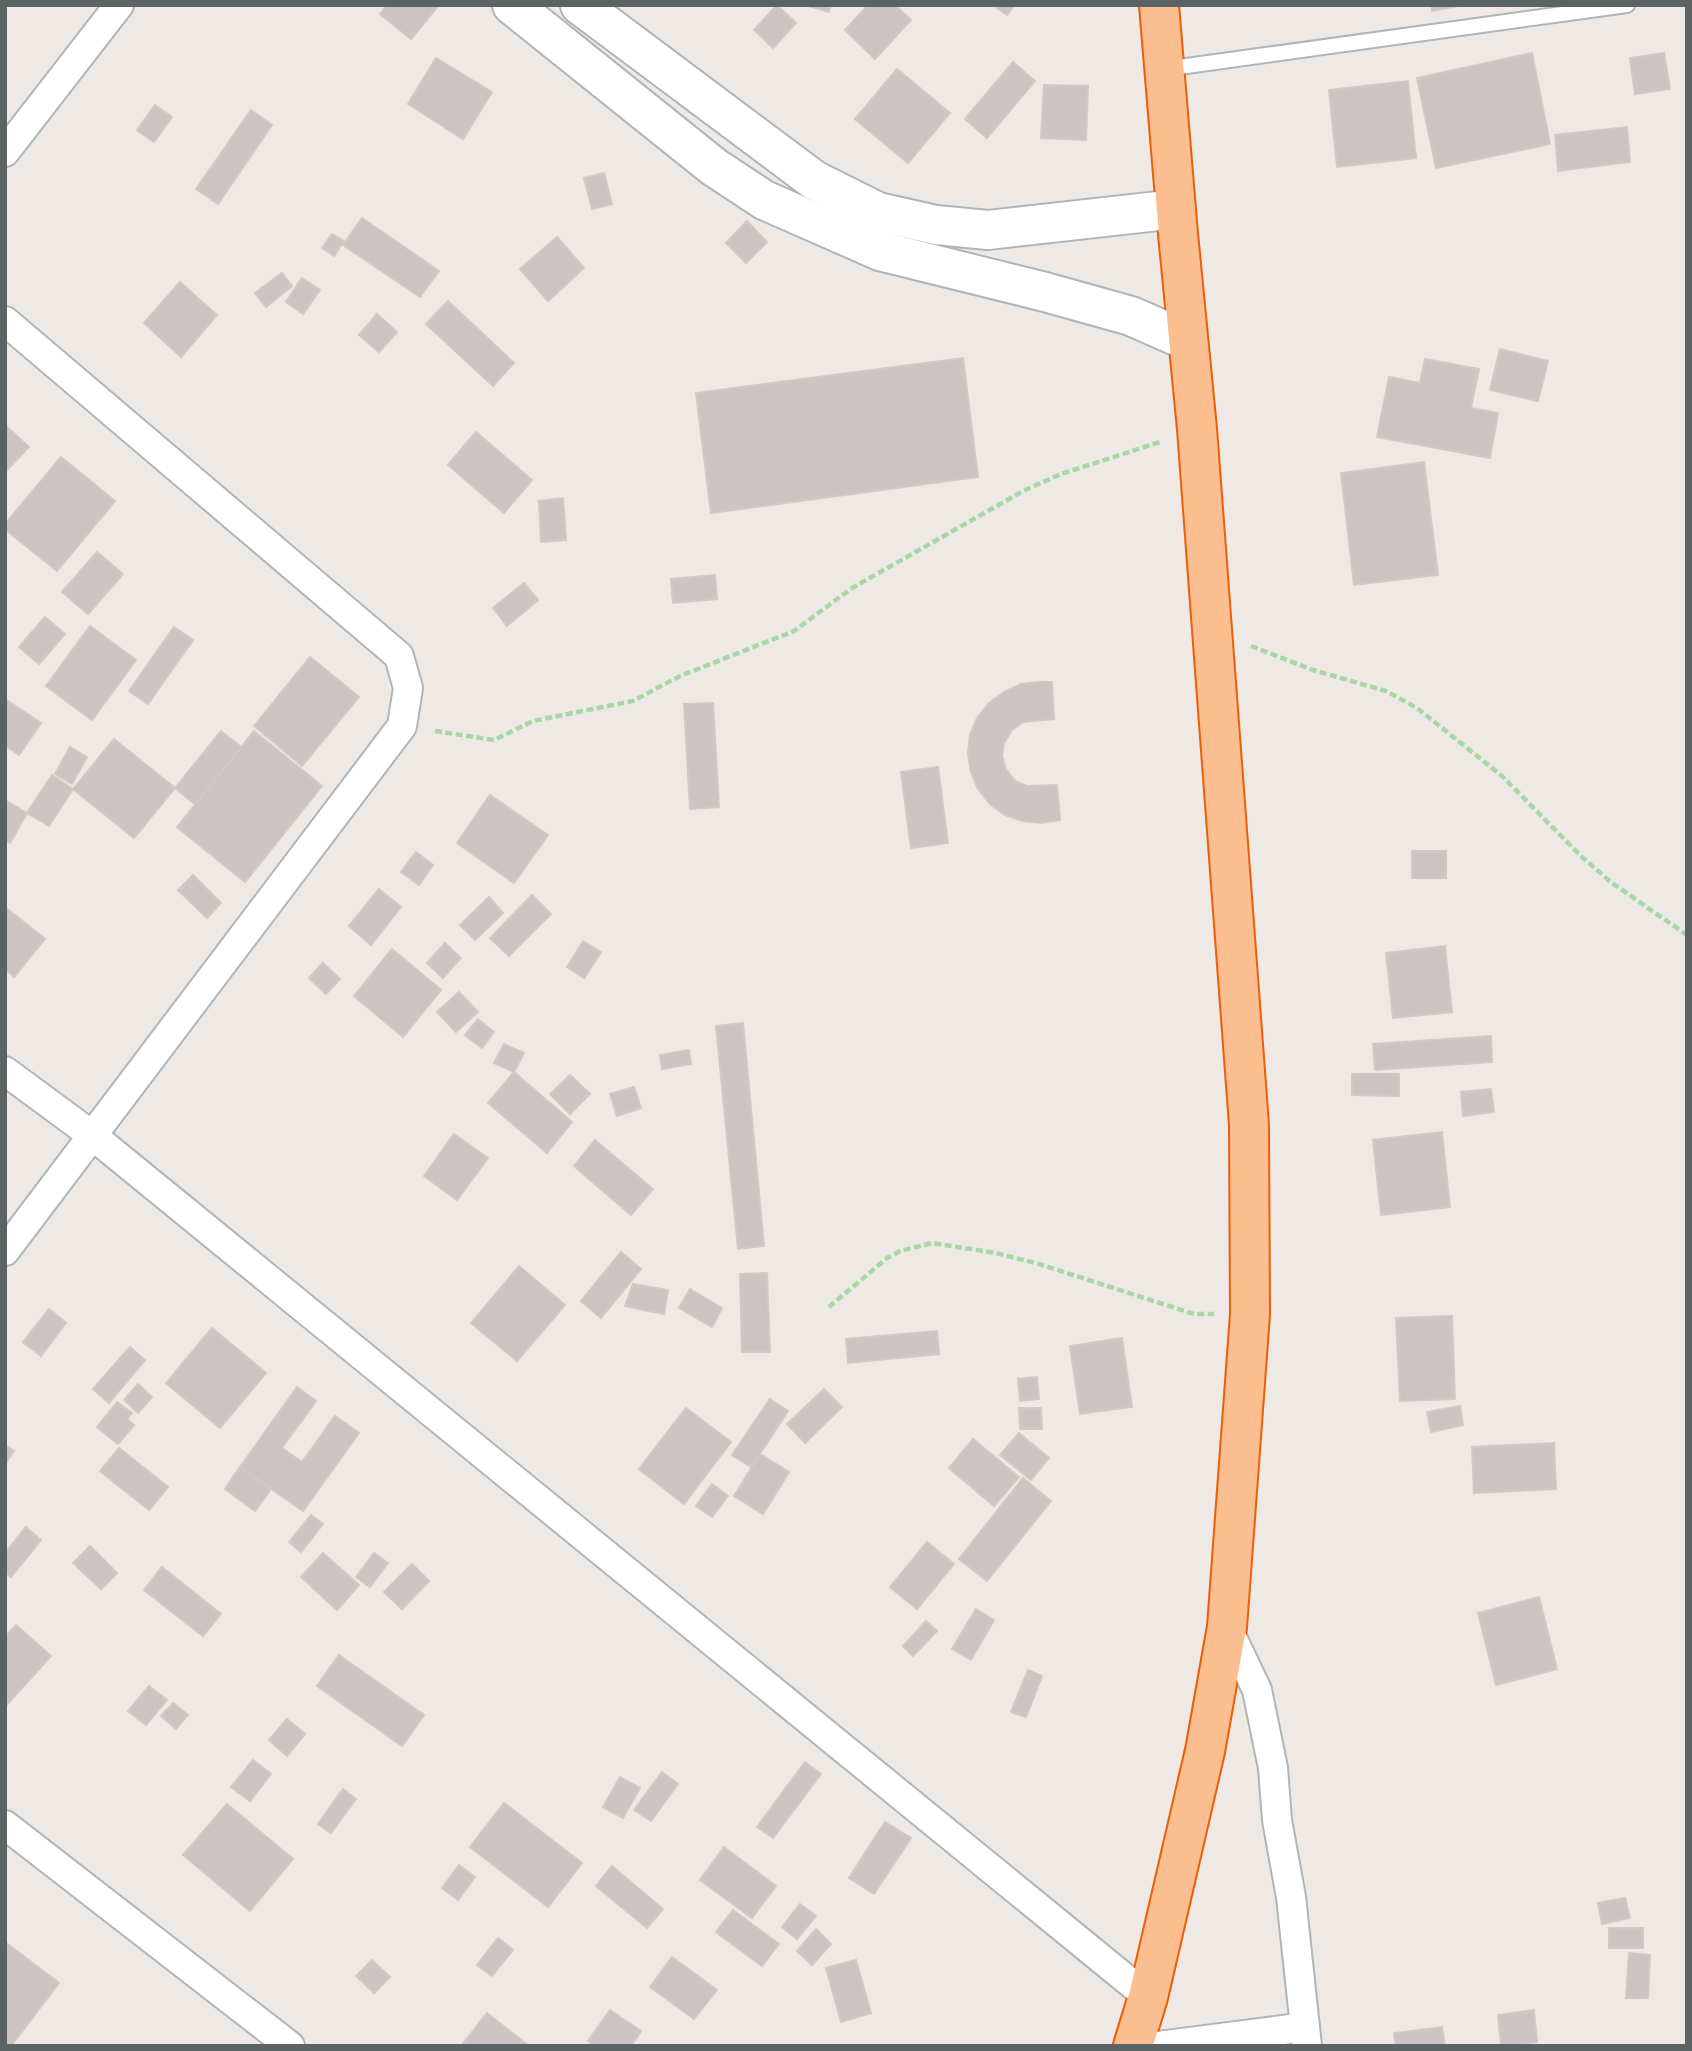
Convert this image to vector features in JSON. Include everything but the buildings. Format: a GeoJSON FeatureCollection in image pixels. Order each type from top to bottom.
{"type":"FeatureCollection","features":[{"type":"Feature","properties":{"kind":"highway"},"geometry":{"type":"LineString","coordinates":[[1133,2046],[1148,1997],[1205,1751],[1227,1627],[1250,1314],[1249,1125],[1197,429],[1159,5]]}},
{"type":"Feature","properties":{"kind":"street"},"geometry":{"type":"LineString","coordinates":[[5,152],[119,5]]}},
{"type":"Feature","properties":{"kind":"street"},"geometry":{"type":"LineString","coordinates":[[512,5],[714,167],[764,200],[880,251],[1131,316],[1187,327]]}},
{"type":"Feature","properties":{"kind":"street"},"geometry":{"type":"LineString","coordinates":[[580,5],[814,180],[878,212],[936,225],[988,230],[1177,221]]}},
{"type":"Feature","properties":{"kind":"street"},"geometry":{"type":"LineString","coordinates":[[5,321],[399,656],[408,688],[402,726],[5,1251]]}},
{"type":"Feature","properties":{"kind":"street"},"geometry":{"type":"LineString","coordinates":[[5,1071],[93,1136],[1148,1997]]}},
{"type":"Feature","properties":{"kind":"street"},"geometry":{"type":"LineString","coordinates":[[1158,2046],[1306,2036],[1290,1897],[1277,1820],[1273,1768],[1257,1690],[1227,1627]]}},
{"type":"Feature","properties":{"kind":"street"},"geometry":{"type":"LineString","coordinates":[[5,1825],[290,2046]]}},
{"type":"Feature","properties":{"kind":"lane"},"geometry":{"type":"LineString","coordinates":[[1163,69],[1627,5]]}},
{"type":"Feature","properties":{"kind":"path"},"geometry":{"type":"LineString","coordinates":[[402,726],[494,740],[533,721],[634,701],[680,676],[794,631],[852,587],[1026,490],[1061,474],[1197,429]]}},
{"type":"Feature","properties":{"kind":"path"},"geometry":{"type":"LineString","coordinates":[[1211,631],[1313,670],[1386,691],[1417,708],[1502,776],[1582,857],[1612,883],[1687,935]]}},
{"type":"Feature","properties":{"kind":"path"},"geometry":{"type":"LineString","coordinates":[[829,1307],[887,1258],[900,1251],[932,1243],[996,1253],[1040,1264],[1194,1314],[1250,1314]]}}]}
